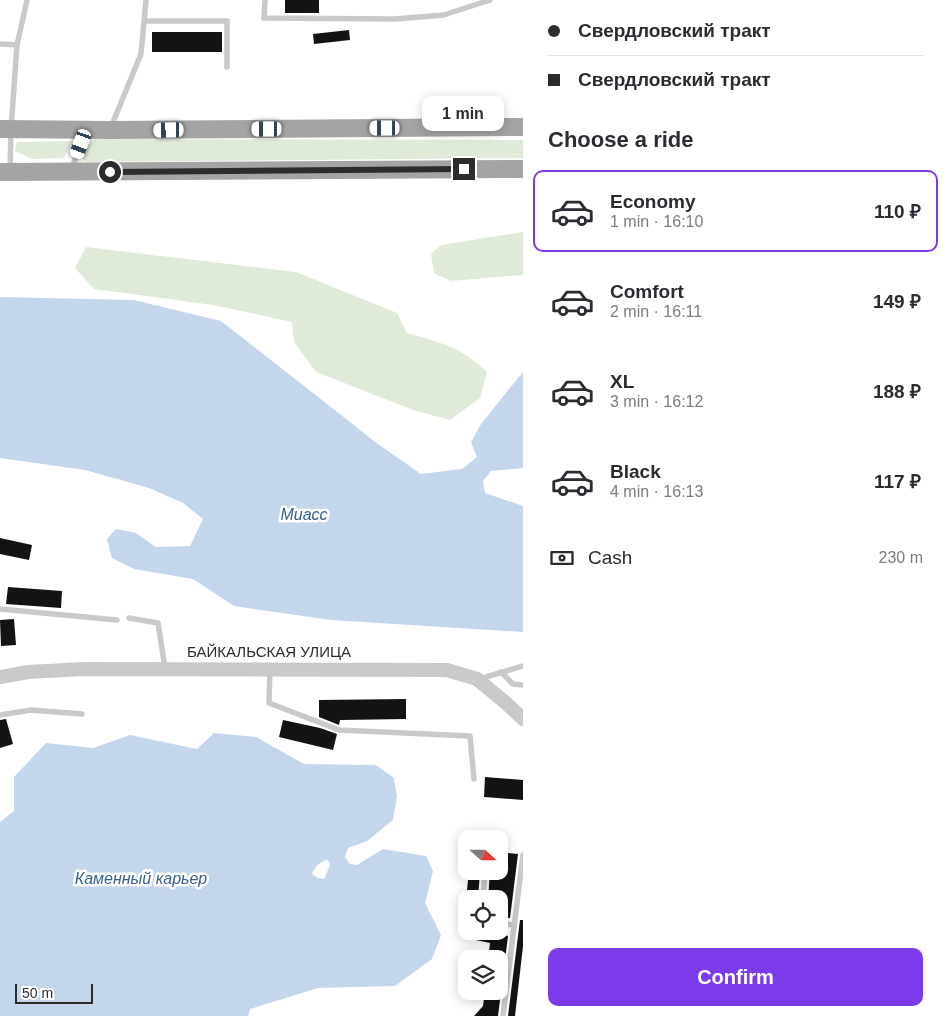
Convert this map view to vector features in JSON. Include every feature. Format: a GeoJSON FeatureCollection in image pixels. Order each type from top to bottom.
{"type":"FeatureCollection","features":[{"type":"Feature","properties":{"kind":"main road"},"geometry":{"type":"LineString","coordinates":[[5,129],[523,127]]}},
{"type":"Feature","properties":{"kind":"main road"},"geometry":{"type":"LineString","coordinates":[[5,173],[523,168]]}},
{"type":"Feature","properties":{"kind":"street","name":"БАЙКАЛЬСКАЯ УЛИЦА"},"geometry":{"type":"LineString","coordinates":[[0,677],[28,672],[165,668],[447,670],[477,680],[523,719]]}},
{"type":"Feature","properties":{"kind":"lane"},"geometry":{"type":"LineString","coordinates":[[5,173],[5,129],[17,45],[27,0]]}},
{"type":"Feature","properties":{"kind":"lane"},"geometry":{"type":"LineString","coordinates":[[110,130],[141,54],[146,0]]}},
{"type":"Feature","properties":{"kind":"lane"},"geometry":{"type":"LineString","coordinates":[[264,0],[264,18],[395,19],[444,15],[490,0]]}},
{"type":"Feature","properties":{"kind":"lane"},"geometry":{"type":"LineString","coordinates":[[144,21],[228,21],[227,67]]}},
{"type":"Feature","properties":{"kind":"lane"},"geometry":{"type":"LineString","coordinates":[[0,44],[17,45]]}},
{"type":"Feature","properties":{"kind":"lane"},"geometry":{"type":"LineString","coordinates":[[70,172],[86,130]]}},
{"type":"Feature","properties":{"kind":"lane"},"geometry":{"type":"LineString","coordinates":[[0,609],[116,620]]}},
{"type":"Feature","properties":{"kind":"lane"},"geometry":{"type":"LineString","coordinates":[[129,618],[158,623],[165,668]]}},
{"type":"Feature","properties":{"kind":"lane"},"geometry":{"type":"LineString","coordinates":[[477,680],[523,666]]}},
{"type":"Feature","properties":{"kind":"lane"},"geometry":{"type":"LineString","coordinates":[[270,669],[269,703],[339,730],[470,736],[474,779]]}},
{"type":"Feature","properties":{"kind":"lane"},"geometry":{"type":"LineString","coordinates":[[501,672],[513,684],[523,684]]}},
{"type":"Feature","properties":{"kind":"lane"},"geometry":{"type":"LineString","coordinates":[[0,715],[31,710],[82,714]]}},
{"type":"Feature","properties":{"kind":"lane"},"geometry":{"type":"LineString","coordinates":[[503,1016],[523,854]]}},
{"type":"Feature","properties":{"kind":"lane"},"geometry":{"type":"LineString","coordinates":[[508,925],[514,925]]}},
{"type":"Feature","properties":{"kind":"green space"},"geometry":{"type":"Polygon","coordinates":[[[95,139],[523,140],[523,158],[85,162],[80,154],[95,139]]]}},
{"type":"Feature","properties":{"kind":"green space"},"geometry":{"type":"Polygon","coordinates":[[[72,141],[64,158],[32,159],[15,151],[17,142],[72,141]]]}},
{"type":"Feature","properties":{"kind":"green space"},"geometry":{"type":"Polygon","coordinates":[[[523,232],[523,275],[451,281],[434,273],[431,254],[441,245],[523,232]]]}},
{"type":"Feature","properties":{"kind":"green space"},"geometry":{"type":"Polygon","coordinates":[[[86,247],[296,272],[397,313],[407,333],[450,346],[468,356],[487,372],[480,398],[450,420],[416,411],[316,372],[294,342],[292,322],[213,305],[94,289],[75,268],[86,247]]]}},
{"type":"Feature","properties":{"kind":"water","name":"Миасс"},"geometry":{"type":"Polygon","coordinates":[[[0,297],[134,300],[221,321],[378,444],[421,474],[462,469],[477,457],[471,442],[481,424],[523,372],[523,468],[491,471],[483,481],[485,493],[523,506],[523,632],[331,620],[234,606],[193,579],[134,569],[112,558],[107,539],[116,529],[136,533],[156,547],[190,546],[203,519],[183,503],[149,488],[85,470],[0,458],[0,297]]]}},
{"type":"Feature","properties":{"kind":"water","name":"Каменный карьер"},"geometry":{"type":"Polygon","coordinates":[[[214,733],[256,737],[304,764],[376,765],[394,778],[397,797],[393,820],[367,841],[348,848],[345,857],[350,864],[357,865],[383,849],[426,856],[433,871],[425,903],[441,935],[432,959],[395,986],[318,988],[250,1009],[248,1016],[0,1016],[0,822],[14,811],[14,777],[46,743],[93,748],[130,735],[197,749],[214,733]],[[328,860],[320,863],[312,874],[324,879],[330,865],[328,860]]]}},
{"type":"Feature","properties":{"kind":"building"},"geometry":{"type":"Polygon","coordinates":[[[285,0],[319,0],[319,13],[285,13],[285,0]]]}},
{"type":"Feature","properties":{"kind":"building"},"geometry":{"type":"Polygon","coordinates":[[[349,30],[350,40],[314,44],[313,34],[349,30]]]}},
{"type":"Feature","properties":{"kind":"building"},"geometry":{"type":"Polygon","coordinates":[[[152,32],[222,32],[222,52],[152,52],[152,32]]]}},
{"type":"Feature","properties":{"kind":"building"},"geometry":{"type":"Polygon","coordinates":[[[0,538],[32,545],[29,560],[0,554],[0,538]]]}},
{"type":"Feature","properties":{"kind":"building"},"geometry":{"type":"Polygon","coordinates":[[[8,587],[62,591],[61,608],[6,604],[8,587]]]}},
{"type":"Feature","properties":{"kind":"building"},"geometry":{"type":"Polygon","coordinates":[[[14,619],[16,645],[1,646],[0,620],[14,619]]]}},
{"type":"Feature","properties":{"kind":"building"},"geometry":{"type":"Polygon","coordinates":[[[406,699],[406,719],[340,720],[339,725],[319,717],[319,700],[406,699]]]}},
{"type":"Feature","properties":{"kind":"building"},"geometry":{"type":"Polygon","coordinates":[[[6,719],[13,744],[0,748],[0,720],[6,719]]]}},
{"type":"Feature","properties":{"kind":"building"},"geometry":{"type":"Polygon","coordinates":[[[283,720],[320,728],[337,734],[333,750],[279,737],[283,720]]]}},
{"type":"Feature","properties":{"kind":"building"},"geometry":{"type":"Polygon","coordinates":[[[485,777],[523,780],[523,800],[484,797],[485,777]]]}},
{"type":"Feature","properties":{"kind":"building"},"geometry":{"type":"Polygon","coordinates":[[[508,853],[518,854],[510,918],[508,918],[508,890],[489,890],[489,880],[508,880],[508,853]]]}},
{"type":"Feature","properties":{"kind":"building"},"geometry":{"type":"Polygon","coordinates":[[[468,880],[479,880],[479,890],[467,890],[468,880]]]}},
{"type":"Feature","properties":{"kind":"building"},"geometry":{"type":"Polygon","coordinates":[[[520,920],[523,920],[523,946],[515,1016],[508,1016],[520,920]]]}},
{"type":"Feature","properties":{"kind":"building"},"geometry":{"type":"Polygon","coordinates":[[[476,940],[508,940],[506,950],[489,950],[490,943],[476,940]]]}},
{"type":"Feature","properties":{"kind":"building"},"geometry":{"type":"Polygon","coordinates":[[[484,1000],[500,1000],[498,1016],[474,1016],[483,1006],[484,1000]]]}},
{"type":"Feature","properties":{"kind":"route"},"geometry":{"type":"LineString","coordinates":[[110,172],[464,169]]}}]}
